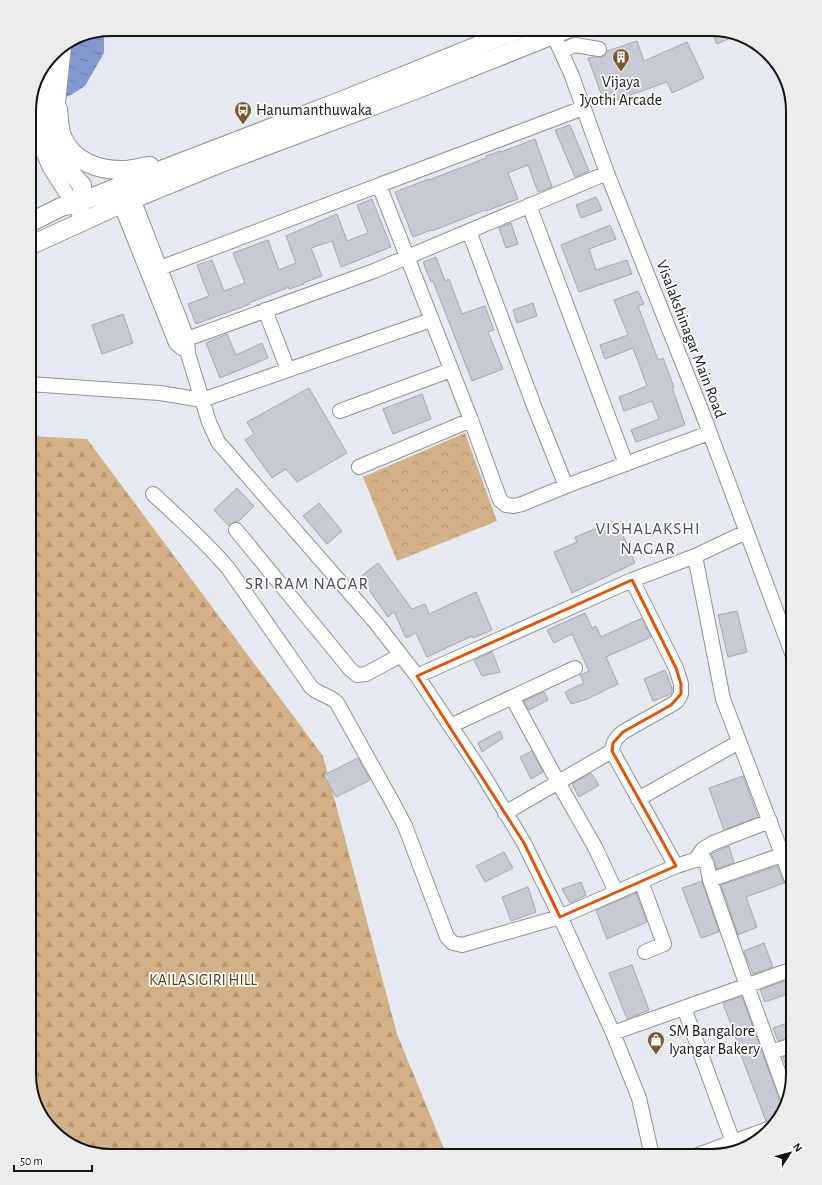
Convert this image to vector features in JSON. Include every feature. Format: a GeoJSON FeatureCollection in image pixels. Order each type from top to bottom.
{"type":"FeatureCollection","features":[{"type":"Feature","properties":{"kind":"main road"},"geometry":{"type":"LineString","coordinates":[[36,243],[83,221],[124,194],[184,161],[346,99],[502,36]]}},
{"type":"Feature","properties":{"kind":"main road"},"geometry":{"type":"LineString","coordinates":[[36,220],[62,207],[124,194],[226,161],[561,38]]}},
{"type":"Feature","properties":{"kind":"main road"},"geometry":{"type":"LineString","coordinates":[[60,58],[49,117],[56,150],[65,166],[82,185],[82,194],[78,203],[83,221]]}},
{"type":"Feature","properties":{"kind":"main road"},"geometry":{"type":"LineString","coordinates":[[49,117],[71,152],[88,164],[105,168],[125,170],[184,161]]}},
{"type":"Feature","properties":{"kind":"street"},"geometry":{"type":"LineString","coordinates":[[561,38],[576,45],[599,49]]}},
{"type":"Feature","properties":{"kind":"street","name":"Visalakshinagar Main Road"},"geometry":{"type":"LineString","coordinates":[[561,38],[572,76],[607,174],[710,433],[746,532],[786,634]]}},
{"type":"Feature","properties":{"kind":"street"},"geometry":{"type":"LineString","coordinates":[[43,81],[49,117]]}},
{"type":"Feature","properties":{"kind":"street"},"geometry":{"type":"LineString","coordinates":[[160,268],[583,108]]}},
{"type":"Feature","properties":{"kind":"street"},"geometry":{"type":"LineString","coordinates":[[181,340],[374,271],[529,205],[607,174]]}},
{"type":"Feature","properties":{"kind":"street"},"geometry":{"type":"LineString","coordinates":[[379,185],[500,500],[506,505],[514,506],[522,504],[566,486],[710,433]]}},
{"type":"Feature","properties":{"kind":"street"},"geometry":{"type":"LineString","coordinates":[[124,194],[160,268],[181,340]]}},
{"type":"Feature","properties":{"kind":"street"},"geometry":{"type":"LineString","coordinates":[[124,194],[181,340],[188,354],[208,422],[218,442],[334,573],[376,623],[417,676],[480,770],[524,843],[560,917],[613,1034],[639,1098],[650,1149]]}},
{"type":"Feature","properties":{"kind":"street"},"geometry":{"type":"LineString","coordinates":[[529,205],[626,464]]}},
{"type":"Feature","properties":{"kind":"street"},"geometry":{"type":"LineString","coordinates":[[469,231],[534,406],[566,486]]}},
{"type":"Feature","properties":{"kind":"street"},"geometry":{"type":"LineString","coordinates":[[265,310],[288,370]]}},
{"type":"Feature","properties":{"kind":"street"},"geometry":{"type":"LineString","coordinates":[[36,384],[160,393],[202,400],[431,320]]}},
{"type":"Feature","properties":{"kind":"street"},"geometry":{"type":"LineString","coordinates":[[340,411],[451,370]]}},
{"type":"Feature","properties":{"kind":"street"},"geometry":{"type":"LineString","coordinates":[[359,467],[470,420]]}},
{"type":"Feature","properties":{"kind":"street"},"geometry":{"type":"LineString","coordinates":[[153,494],[197,534],[218,556],[311,687],[318,694],[333,699],[337,703],[405,826],[447,937],[453,943],[462,945],[560,917],[676,866],[695,860],[704,860],[784,1088]]}},
{"type":"Feature","properties":{"kind":"street"},"geometry":{"type":"LineString","coordinates":[[236,530],[350,669],[357,675],[366,674],[401,655]]}},
{"type":"Feature","properties":{"kind":"street"},"geometry":{"type":"LineString","coordinates":[[417,676],[632,580],[695,556],[746,532]]}},
{"type":"Feature","properties":{"kind":"street"},"geometry":{"type":"LineString","coordinates":[[695,556],[723,699],[770,821],[786,849]]}},
{"type":"Feature","properties":{"kind":"street"},"geometry":{"type":"LineString","coordinates":[[632,580],[676,668],[681,684],[681,694],[671,705],[623,732],[613,743],[612,751],[676,866]]}},
{"type":"Feature","properties":{"kind":"street"},"geometry":{"type":"LineString","coordinates":[[450,726],[575,668]]}},
{"type":"Feature","properties":{"kind":"street"},"geometry":{"type":"LineString","coordinates":[[512,697],[596,849],[616,892]]}},
{"type":"Feature","properties":{"kind":"street"},"geometry":{"type":"LineString","coordinates":[[638,799],[739,742]]}},
{"type":"Feature","properties":{"kind":"street"},"geometry":{"type":"LineString","coordinates":[[505,813],[612,751]]}},
{"type":"Feature","properties":{"kind":"street"},"geometry":{"type":"LineString","coordinates":[[695,860],[703,849],[713,843],[770,821]]}},
{"type":"Feature","properties":{"kind":"street"},"geometry":{"type":"LineString","coordinates":[[710,880],[786,854]]}},
{"type":"Feature","properties":{"kind":"street"},"geometry":{"type":"LineString","coordinates":[[641,881],[664,944],[645,952]]}},
{"type":"Feature","properties":{"kind":"street"},"geometry":{"type":"LineString","coordinates":[[613,1034],[786,972]]}},
{"type":"Feature","properties":{"kind":"street"},"geometry":{"type":"LineString","coordinates":[[684,1008],[733,1142]]}},
{"type":"Feature","properties":{"kind":"street"},"geometry":{"type":"LineString","coordinates":[[771,1052],[786,1047]]}},
{"type":"Feature","properties":{"kind":"street"},"geometry":{"type":"LineString","coordinates":[[715,1149],[758,1133]]}},
{"type":"Feature","properties":{"kind":"highlighted area"},"geometry":{"type":"Polygon","coordinates":[[[632,580],[676,668],[681,684],[681,694],[671,705],[623,732],[613,743],[612,751],[676,866],[560,917],[524,843],[417,676],[632,580]]]}},
{"type":"Feature","properties":{"kind":"green space"},"geometry":{"type":"Polygon","coordinates":[[[465,433],[497,521],[397,561],[363,477],[465,433]]]}},
{"type":"Feature","properties":{"kind":"green space","name":"KAILASIGIRI HILL"},"geometry":{"type":"Polygon","coordinates":[[[36,436],[87,439],[323,756],[397,1034],[444,1149],[106,1149],[96,1148],[73,1139],[65,1134],[51,1120],[46,1112],[39,1093],[36,1074],[36,436]]]}},
{"type":"Feature","properties":{"kind":"water"},"geometry":{"type":"Polygon","coordinates":[[[104,36],[104,53],[85,86],[71,95],[36,109],[37,96],[42,82],[51,65],[69,49],[96,37],[104,36]]]}},
{"type":"Feature","properties":{"kind":"building"},"geometry":{"type":"Polygon","coordinates":[[[713,36],[730,38],[717,44],[713,36]]]}},
{"type":"Feature","properties":{"kind":"building"},"geometry":{"type":"Polygon","coordinates":[[[637,41],[644,61],[687,42],[704,78],[672,93],[667,82],[605,104],[588,58],[602,57],[607,51],[637,41]]]}},
{"type":"Feature","properties":{"kind":"building"},"geometry":{"type":"Polygon","coordinates":[[[570,125],[589,171],[575,177],[555,130],[570,125]]]}},
{"type":"Feature","properties":{"kind":"building"},"geometry":{"type":"Polygon","coordinates":[[[535,139],[552,187],[538,192],[528,165],[508,173],[518,199],[413,237],[395,192],[486,158],[486,156],[535,139]]]}},
{"type":"Feature","properties":{"kind":"building"},"geometry":{"type":"Polygon","coordinates":[[[596,197],[602,210],[581,218],[576,205],[596,197]]]}},
{"type":"Feature","properties":{"kind":"building"},"geometry":{"type":"Polygon","coordinates":[[[372,199],[391,247],[341,267],[332,241],[311,248],[322,276],[289,289],[289,287],[249,303],[250,304],[196,324],[188,304],[209,296],[197,265],[212,260],[224,291],[245,283],[233,253],[268,240],[279,270],[296,263],[286,236],[337,214],[347,241],[368,233],[357,205],[372,199]]]}},
{"type":"Feature","properties":{"kind":"building"},"geometry":{"type":"Polygon","coordinates":[[[511,223],[518,244],[506,248],[499,228],[511,223]]]}},
{"type":"Feature","properties":{"kind":"building"},"geometry":{"type":"Polygon","coordinates":[[[610,225],[616,239],[589,249],[596,270],[627,260],[632,274],[579,292],[561,245],[610,225]]]}},
{"type":"Feature","properties":{"kind":"building"},"geometry":{"type":"Polygon","coordinates":[[[436,257],[445,281],[449,279],[462,314],[485,306],[494,330],[488,332],[503,369],[472,381],[433,281],[431,282],[423,262],[436,257]]]}},
{"type":"Feature","properties":{"kind":"building"},"geometry":{"type":"Polygon","coordinates":[[[638,291],[644,304],[638,306],[658,360],[663,358],[674,387],[672,387],[685,425],[636,442],[631,430],[659,419],[652,401],[624,411],[619,397],[647,386],[633,348],[605,359],[600,345],[628,335],[614,300],[638,291]]]}},
{"type":"Feature","properties":{"kind":"building"},"geometry":{"type":"Polygon","coordinates":[[[533,303],[537,316],[517,323],[513,310],[533,303]]]}},
{"type":"Feature","properties":{"kind":"building"},"geometry":{"type":"Polygon","coordinates":[[[123,314],[133,343],[102,354],[92,325],[123,314]]]}},
{"type":"Feature","properties":{"kind":"building"},"geometry":{"type":"Polygon","coordinates":[[[227,334],[236,355],[262,343],[268,358],[220,378],[206,343],[227,334]]]}},
{"type":"Feature","properties":{"kind":"building"},"geometry":{"type":"Polygon","coordinates":[[[309,388],[347,453],[297,482],[286,469],[272,478],[245,440],[254,434],[247,422],[309,388]]]}},
{"type":"Feature","properties":{"kind":"building"},"geometry":{"type":"Polygon","coordinates":[[[422,394],[431,419],[393,434],[383,409],[422,394]]]}},
{"type":"Feature","properties":{"kind":"building"},"geometry":{"type":"Polygon","coordinates":[[[237,488],[254,506],[238,522],[234,522],[229,526],[214,510],[237,488]]]}},
{"type":"Feature","properties":{"kind":"building"},"geometry":{"type":"Polygon","coordinates":[[[319,503],[342,531],[327,544],[303,516],[319,503]]]}},
{"type":"Feature","properties":{"kind":"building"},"geometry":{"type":"Polygon","coordinates":[[[617,522],[635,563],[572,593],[554,552],[577,542],[575,537],[595,529],[596,531],[617,522]]]}},
{"type":"Feature","properties":{"kind":"building"},"geometry":{"type":"Polygon","coordinates":[[[378,563],[412,609],[425,604],[429,614],[476,592],[492,630],[473,638],[472,636],[427,657],[416,633],[406,638],[394,612],[388,617],[360,577],[378,563]]]}},
{"type":"Feature","properties":{"kind":"building"},"geometry":{"type":"Polygon","coordinates":[[[737,611],[747,652],[728,657],[718,615],[737,611]]]}},
{"type":"Feature","properties":{"kind":"building"},"geometry":{"type":"Polygon","coordinates":[[[585,613],[592,628],[596,626],[601,637],[642,618],[651,637],[606,657],[618,684],[587,699],[571,704],[565,692],[584,683],[580,675],[589,671],[572,634],[554,643],[547,630],[585,613]]]}},
{"type":"Feature","properties":{"kind":"building"},"geometry":{"type":"Polygon","coordinates":[[[492,652],[500,672],[482,676],[474,660],[492,652]]]}},
{"type":"Feature","properties":{"kind":"building"},"geometry":{"type":"Polygon","coordinates":[[[665,670],[672,688],[672,692],[671,694],[653,701],[644,679],[665,670]]]}},
{"type":"Feature","properties":{"kind":"building"},"geometry":{"type":"Polygon","coordinates":[[[544,692],[548,700],[529,710],[524,701],[544,692]]]}},
{"type":"Feature","properties":{"kind":"building"},"geometry":{"type":"Polygon","coordinates":[[[500,731],[503,738],[482,752],[478,743],[500,731]]]}},
{"type":"Feature","properties":{"kind":"building"},"geometry":{"type":"Polygon","coordinates":[[[532,751],[543,772],[531,779],[520,757],[532,751]]]}},
{"type":"Feature","properties":{"kind":"building"},"geometry":{"type":"Polygon","coordinates":[[[358,758],[370,780],[336,797],[324,775],[358,758]]]}},
{"type":"Feature","properties":{"kind":"building"},"geometry":{"type":"Polygon","coordinates":[[[591,773],[599,785],[579,797],[572,784],[591,773]]]}},
{"type":"Feature","properties":{"kind":"building"},"geometry":{"type":"Polygon","coordinates":[[[743,776],[758,817],[724,830],[709,788],[743,776]]]}},
{"type":"Feature","properties":{"kind":"building"},"geometry":{"type":"Polygon","coordinates":[[[729,846],[734,863],[716,869],[715,861],[711,854],[729,846]]]}},
{"type":"Feature","properties":{"kind":"building"},"geometry":{"type":"Polygon","coordinates":[[[504,852],[513,868],[485,882],[476,866],[504,852]]]}},
{"type":"Feature","properties":{"kind":"building"},"geometry":{"type":"Polygon","coordinates":[[[777,866],[784,883],[746,897],[757,927],[738,935],[721,885],[777,866]]]}},
{"type":"Feature","properties":{"kind":"building"},"geometry":{"type":"Polygon","coordinates":[[[702,881],[719,932],[701,938],[682,888],[702,881]]]}},
{"type":"Feature","properties":{"kind":"building"},"geometry":{"type":"Polygon","coordinates":[[[581,882],[586,895],[570,903],[562,889],[581,882]]]}},
{"type":"Feature","properties":{"kind":"building"},"geometry":{"type":"Polygon","coordinates":[[[528,887],[536,912],[511,921],[502,897],[528,887]]]}},
{"type":"Feature","properties":{"kind":"building"},"geometry":{"type":"Polygon","coordinates":[[[636,893],[647,922],[607,939],[596,910],[636,893]]]}},
{"type":"Feature","properties":{"kind":"building"},"geometry":{"type":"Polygon","coordinates":[[[764,943],[773,967],[753,974],[744,951],[764,943]]]}},
{"type":"Feature","properties":{"kind":"building"},"geometry":{"type":"Polygon","coordinates":[[[632,965],[649,1010],[627,1019],[609,973],[632,965]]]}},
{"type":"Feature","properties":{"kind":"building"},"geometry":{"type":"Polygon","coordinates":[[[786,981],[786,994],[765,1002],[760,990],[786,981]]]}},
{"type":"Feature","properties":{"kind":"building"},"geometry":{"type":"Polygon","coordinates":[[[742,996],[781,1101],[770,1121],[766,1121],[723,1003],[742,996]]]}},
{"type":"Feature","properties":{"kind":"building"},"geometry":{"type":"Polygon","coordinates":[[[786,1023],[786,1039],[778,1041],[773,1028],[786,1023]]]}},
{"type":"Feature","properties":{"kind":"building"},"geometry":{"type":"Polygon","coordinates":[[[786,1056],[786,1066],[783,1057],[786,1056]]]}},
{"type":"Feature","properties":{"kind":"place","name":"Vijaya Jyothi Arcade"},"geometry":{"type":"Point","coordinates":[621,72]}},
{"type":"Feature","properties":{"kind":"place","name":"Hanumanthuwaka"},"geometry":{"type":"Point","coordinates":[243,125]}},
{"type":"Feature","properties":{"kind":"place","name":"SM Bangalore Iyangar Bakery"},"geometry":{"type":"Point","coordinates":[656,1055]}},
{"type":"Feature","properties":{"kind":"district","name":"VISHALAKSHI NAGAR"},"geometry":{"type":"Point","coordinates":[648,538]}},
{"type":"Feature","properties":{"kind":"district","name":"SRI RAM NAGAR"},"geometry":{"type":"Point","coordinates":[307,583]}}]}
